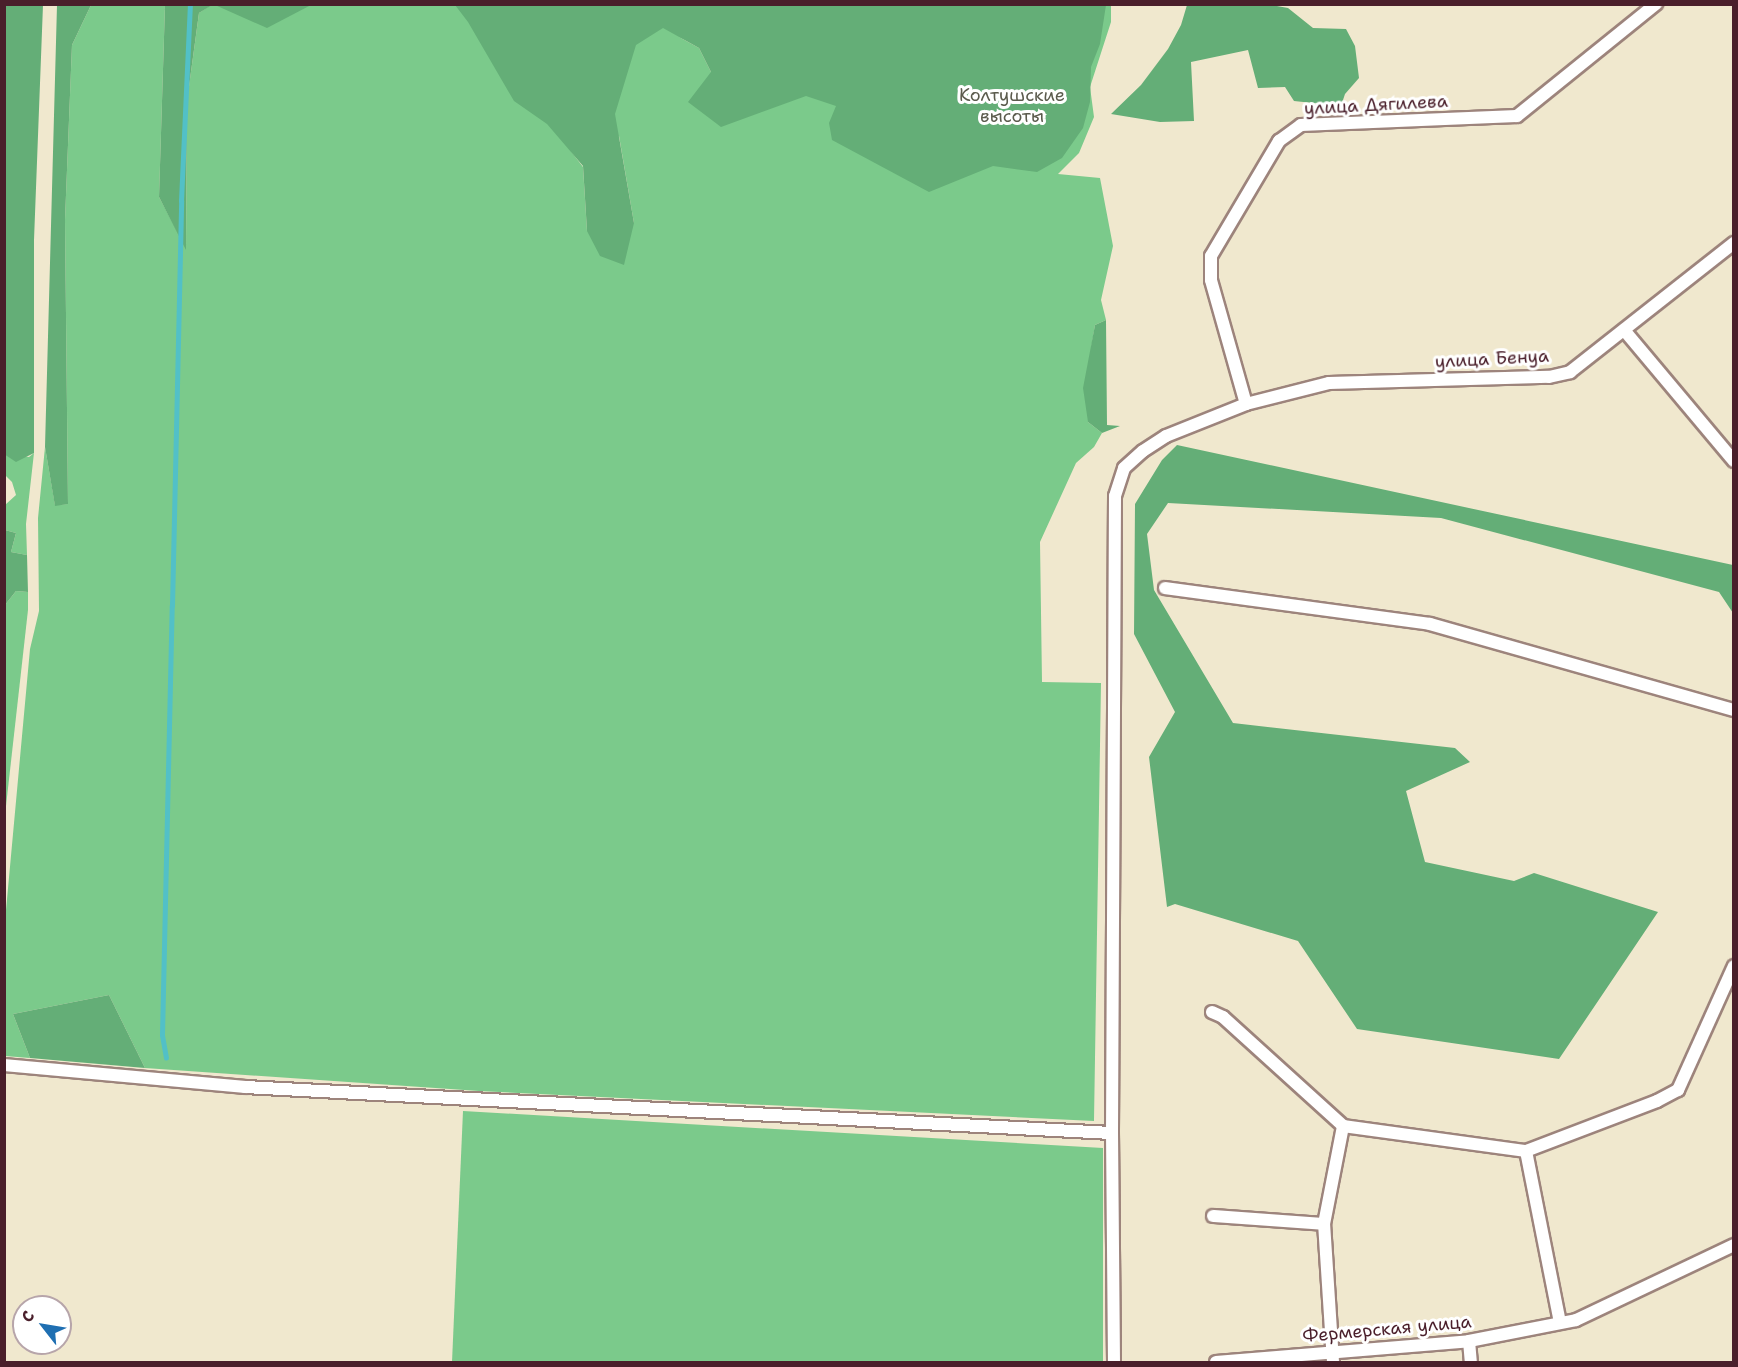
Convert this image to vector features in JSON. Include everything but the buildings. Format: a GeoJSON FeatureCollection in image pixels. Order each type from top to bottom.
{"type":"FeatureCollection","features":[{"type":"Feature","properties":{"kind":"street","name":"улица Дягилева"},"geometry":{"type":"LineString","coordinates":[[1246,404],[1211,280],[1211,256],[1279,141],[1301,125],[1516,116],[1656,4]]}},
{"type":"Feature","properties":{"kind":"street","name":"улица Бенуа"},"geometry":{"type":"LineString","coordinates":[[1114,1362],[1112,1133],[1115,496],[1124,468],[1143,450],[1166,436],[1246,404],[1329,383],[1549,377],[1570,372],[1734,243]]}},
{"type":"Feature","properties":{"kind":"street"},"geometry":{"type":"LineString","coordinates":[[1624,330],[1734,461]]}},
{"type":"Feature","properties":{"kind":"street"},"geometry":{"type":"LineString","coordinates":[[1165,588],[1430,624],[1734,710]]}},
{"type":"Feature","properties":{"kind":"street"},"geometry":{"type":"LineString","coordinates":[[1212,1012],[1223,1017],[1343,1126],[1526,1151],[1658,1101],[1678,1090],[1734,966]]}},
{"type":"Feature","properties":{"kind":"street"},"geometry":{"type":"LineString","coordinates":[[4,1065],[245,1087],[1112,1133]]}},
{"type":"Feature","properties":{"kind":"street"},"geometry":{"type":"LineString","coordinates":[[1332,1357],[1324,1224],[1343,1126]]}},
{"type":"Feature","properties":{"kind":"street"},"geometry":{"type":"LineString","coordinates":[[1526,1151],[1560,1322]]}},
{"type":"Feature","properties":{"kind":"street"},"geometry":{"type":"LineString","coordinates":[[1213,1216],[1324,1224]]}},
{"type":"Feature","properties":{"kind":"street","name":"Фермерская улица"},"geometry":{"type":"LineString","coordinates":[[1216,1362],[1332,1357],[1469,1341],[1576,1320],[1734,1245]]}},
{"type":"Feature","properties":{"kind":"street"},"geometry":{"type":"LineString","coordinates":[[1469,1341],[1471,1362]]}},
{"type":"Feature","properties":{"kind":"green space"},"geometry":{"type":"Polygon","coordinates":[[[5,4],[43,5],[34,240],[34,453],[16,462],[4,454],[5,4]]]}},
{"type":"Feature","properties":{"kind":"green space"},"geometry":{"type":"Polygon","coordinates":[[[1265,4],[1288,8],[1313,28],[1346,29],[1355,46],[1359,78],[1345,94],[1341,106],[1294,101],[1285,87],[1258,88],[1248,50],[1191,62],[1194,121],[1160,122],[1111,114],[1141,85],[1168,49],[1181,25],[1187,5],[1265,4]]]}},
{"type":"Feature","properties":{"kind":"green space"},"geometry":{"type":"Polygon","coordinates":[[[57,5],[91,5],[72,45],[65,220],[68,504],[55,506],[45,447],[57,5]]]}},
{"type":"Feature","properties":{"kind":"green space"},"geometry":{"type":"Polygon","coordinates":[[[91,5],[165,5],[159,197],[186,248],[187,101],[199,13],[211,5],[1111,5],[1111,22],[1090,87],[1094,117],[1079,153],[1058,174],[1100,178],[1113,246],[1101,300],[1106,320],[1095,325],[1091,349],[1088,422],[1102,433],[1094,447],[1076,463],[1040,542],[1042,682],[1101,683],[1094,1121],[479,1091],[145,1068],[109,995],[13,1014],[30,1058],[5,1056],[5,921],[30,649],[39,611],[38,518],[45,447],[55,505],[68,504],[65,220],[72,45],[91,5]],[[679,37],[699,48],[711,72],[806,96],[679,37]],[[619,136],[570,150],[583,167],[587,231],[634,223],[619,136]]]}},
{"type":"Feature","properties":{"kind":"green space"},"geometry":{"type":"Polygon","coordinates":[[[165,5],[212,5],[199,13],[187,101],[186,250],[159,197],[165,5]]]}},
{"type":"Feature","properties":{"kind":"green space"},"geometry":{"type":"Polygon","coordinates":[[[215,5],[311,5],[267,28],[215,5]]]}},
{"type":"Feature","properties":{"kind":"green space","name":"Колтушские высоты"},"geometry":{"type":"Polygon","coordinates":[[[455,5],[1106,5],[1100,44],[1091,67],[1090,102],[1083,128],[1062,158],[1037,172],[993,166],[929,192],[832,140],[829,123],[836,106],[806,96],[721,127],[688,102],[711,72],[699,48],[663,28],[636,45],[615,114],[634,223],[624,265],[600,256],[587,231],[583,166],[547,124],[514,101],[468,22],[455,5]]]}},
{"type":"Feature","properties":{"kind":"green space"},"geometry":{"type":"Polygon","coordinates":[[[1106,320],[1107,425],[1120,426],[1102,433],[1088,422],[1083,388],[1095,325],[1106,320]]]}},
{"type":"Feature","properties":{"kind":"green space"},"geometry":{"type":"Polygon","coordinates":[[[1177,445],[1733,565],[1733,613],[1719,592],[1441,518],[1168,503],[1147,534],[1154,590],[1233,723],[1455,748],[1470,762],[1406,791],[1425,862],[1514,881],[1534,873],[1658,912],[1559,1059],[1357,1029],[1298,941],[1175,904],[1167,907],[1149,757],[1175,712],[1134,634],[1135,504],[1162,460],[1177,445]]]}},
{"type":"Feature","properties":{"kind":"green space"},"geometry":{"type":"Polygon","coordinates":[[[34,453],[26,524],[27,555],[11,552],[16,533],[5,530],[5,505],[16,495],[12,482],[5,475],[4,454],[29,457],[34,453]]]}},
{"type":"Feature","properties":{"kind":"green space"},"geometry":{"type":"Polygon","coordinates":[[[5,530],[16,533],[11,552],[27,555],[28,592],[16,591],[5,605],[5,530]]]}},
{"type":"Feature","properties":{"kind":"green space"},"geometry":{"type":"Polygon","coordinates":[[[16,591],[28,592],[28,610],[5,815],[5,605],[16,591]]]}},
{"type":"Feature","properties":{"kind":"green space"},"geometry":{"type":"Polygon","coordinates":[[[109,995],[145,1068],[30,1058],[13,1014],[109,995]]]}},
{"type":"Feature","properties":{"kind":"green space"},"geometry":{"type":"Polygon","coordinates":[[[463,1111],[1103,1148],[1103,1362],[452,1362],[463,1111]]]}},
{"type":"Feature","properties":{"kind":"waterway"},"geometry":{"type":"LineString","coordinates":[[166,1058],[162,1035],[181,201],[190,4]]}}]}
